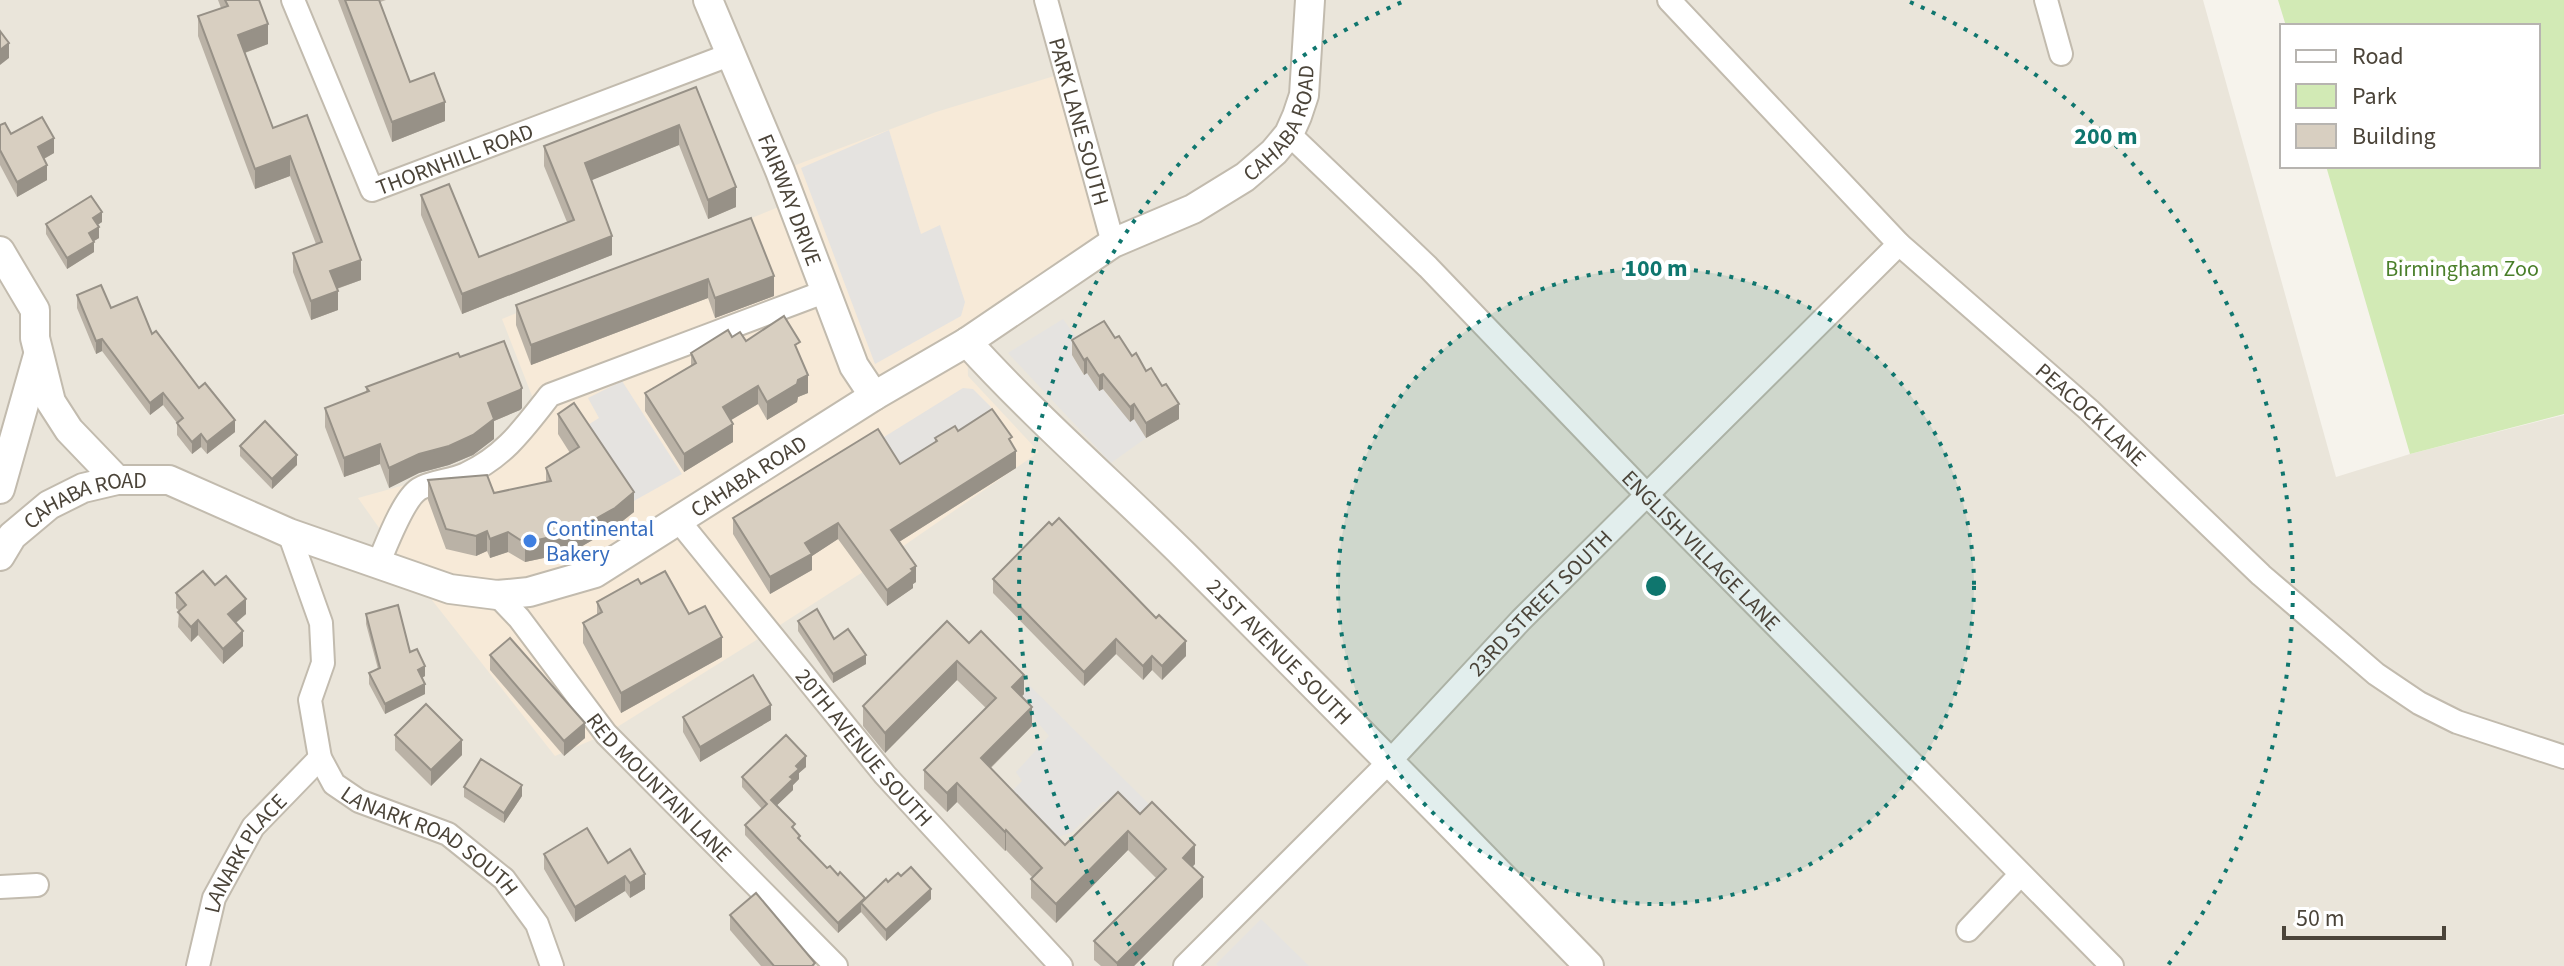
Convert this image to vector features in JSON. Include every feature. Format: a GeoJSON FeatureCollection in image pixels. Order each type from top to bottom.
{"type":"FeatureCollection","features":[{"type":"Feature","properties":{"kind":"street","name":"THORNHILL ROAD"},"geometry":{"type":"LineString","coordinates":[[293,0],[372,190],[729,55]]}},
{"type":"Feature","properties":{"kind":"street","name":"FAIRWAY DRIVE"},"geometry":{"type":"LineString","coordinates":[[708,0],[780,171],[854,366],[874,396]]}},
{"type":"Feature","properties":{"kind":"street","name":"PARK LANE SOUTH"},"geometry":{"type":"LineString","coordinates":[[1046,0],[1113,243]]}},
{"type":"Feature","properties":{"kind":"street","name":"CAHABA ROAD"},"geometry":{"type":"LineString","coordinates":[[0,556],[12,536],[49,505],[83,488],[117,480],[169,480],[289,533],[450,589],[497,595],[529,592],[595,573],[874,396],[967,342],[1113,243],[1193,209],[1245,177],[1289,134],[1304,95],[1310,0]]}},
{"type":"Feature","properties":{"kind":"street","name":"PEACOCK LANE"},"geometry":{"type":"LineString","coordinates":[[1669,0],[1899,244],[2089,410],[2261,575],[2376,674],[2419,703],[2457,722],[2564,757]]}},
{"type":"Feature","properties":{"kind":"street"},"geometry":{"type":"LineString","coordinates":[[2046,0],[2061,54]]}},
{"type":"Feature","properties":{"kind":"street","name":"ENGLISH VILLAGE LANE"},"geometry":{"type":"LineString","coordinates":[[1289,134],[1428,267],[1647,495],[2112,966]]}},
{"type":"Feature","properties":{"kind":"street","name":"23RD STREET SOUTH"},"geometry":{"type":"LineString","coordinates":[[1185,966],[1391,760],[1521,620],[1899,244]]}},
{"type":"Feature","properties":{"kind":"street"},"geometry":{"type":"LineString","coordinates":[[0,251],[35,310],[35,338],[51,402],[69,430],[117,480]]}},
{"type":"Feature","properties":{"kind":"street"},"geometry":{"type":"LineString","coordinates":[[378,564],[400,515],[418,490],[463,476],[493,461],[550,395],[824,292]]}},
{"type":"Feature","properties":{"kind":"street","name":"21ST AVENUE SOUTH"},"geometry":{"type":"LineString","coordinates":[[967,342],[995,373],[1391,760],[1589,966]]}},
{"type":"Feature","properties":{"kind":"street"},"geometry":{"type":"LineString","coordinates":[[0,489],[39,353]]}},
{"type":"Feature","properties":{"kind":"street","name":"20TH AVENUE SOUTH"},"geometry":{"type":"LineString","coordinates":[[678,520],[885,775],[1061,966]]}},
{"type":"Feature","properties":{"kind":"street","name":"LANARK ROAD SOUTH"},"geometry":{"type":"LineString","coordinates":[[289,533],[321,623],[323,663],[310,700],[320,758],[334,784],[359,801],[448,834],[504,879],[537,924],[552,966]]}},
{"type":"Feature","properties":{"kind":"street","name":"RED MOUNTAIN LANE"},"geometry":{"type":"LineString","coordinates":[[497,595],[519,618],[606,734],[836,966]]}},
{"type":"Feature","properties":{"kind":"street","name":"LANARK PLACE"},"geometry":{"type":"LineString","coordinates":[[198,966],[214,898],[253,827],[320,758]]}},
{"type":"Feature","properties":{"kind":"street"},"geometry":{"type":"LineString","coordinates":[[1968,930],[2020,875]]}},
{"type":"Feature","properties":{"kind":"street"},"geometry":{"type":"LineString","coordinates":[[0,887],[37,885]]}},
{"type":"Feature","properties":{"kind":"shaded area"},"geometry":{"type":"Polygon","coordinates":[[[0,0],[2203,0],[2336,477],[2410,454],[2564,415],[2564,966],[0,966],[0,0]]]}},
{"type":"Feature","properties":{"kind":"shaded area"},"geometry":{"type":"Polygon","coordinates":[[[1064,73],[1113,243],[967,343],[968,376],[1039,452],[902,547],[769,632],[606,734],[555,756],[413,576],[358,498],[444,474],[495,452],[534,401],[502,319],[791,202],[780,171],[936,112],[1064,73]]]}},
{"type":"Feature","properties":{"kind":"shaded area"},"geometry":{"type":"Polygon","coordinates":[[[889,130],[921,234],[940,225],[965,302],[961,316],[875,364],[801,168],[889,130]]]}},
{"type":"Feature","properties":{"kind":"shaded area"},"geometry":{"type":"Polygon","coordinates":[[[1063,319],[1084,348],[1072,356],[1083,374],[1087,373],[1099,391],[1103,389],[1115,406],[1134,419],[1146,438],[1111,463],[1008,353],[1063,319]]]}},
{"type":"Feature","properties":{"kind":"shaded area"},"geometry":{"type":"Polygon","coordinates":[[[622,381],[682,474],[632,502],[583,428],[599,418],[588,398],[622,381]]]}},
{"type":"Feature","properties":{"kind":"shaded area"},"geometry":{"type":"Polygon","coordinates":[[[963,388],[973,389],[990,406],[998,420],[900,481],[876,442],[963,388]]]}},
{"type":"Feature","properties":{"kind":"shaded area"},"geometry":{"type":"Polygon","coordinates":[[[1028,684],[1157,812],[1140,827],[1115,802],[1103,802],[1072,832],[1053,839],[1010,793],[1022,781],[1016,772],[1049,736],[1021,702],[1028,684]]]}},
{"type":"Feature","properties":{"kind":"shaded area"},"geometry":{"type":"Polygon","coordinates":[[[1261,919],[1309,966],[1218,966],[1216,964],[1261,919]]]}},
{"type":"Feature","properties":{"kind":"green space","name":"Birmingham Zoo"},"geometry":{"type":"Polygon","coordinates":[[[2278,0],[2564,0],[2564,414],[2410,454],[2327,168],[2540,168],[2540,24],[2285,24],[2278,0]]]}},
{"type":"Feature","properties":{"kind":"building"},"geometry":{"type":"Polygon","coordinates":[[[225,0],[259,0],[268,24],[238,35],[273,128],[307,115],[361,260],[330,271],[338,291],[311,301],[293,253],[322,242],[290,156],[255,169],[198,16],[228,6],[225,0]]]}},
{"type":"Feature","properties":{"kind":"building"},"geometry":{"type":"Polygon","coordinates":[[[345,0],[379,0],[410,82],[434,73],[445,102],[392,122],[345,0]]]}},
{"type":"Feature","properties":{"kind":"building"},"geometry":{"type":"Polygon","coordinates":[[[0,31],[9,43],[0,50],[0,31]]]}},
{"type":"Feature","properties":{"kind":"building"},"geometry":{"type":"Polygon","coordinates":[[[696,87],[736,187],[708,200],[679,125],[585,163],[612,236],[462,294],[421,195],[449,184],[479,257],[574,220],[544,146],[696,87]]]}},
{"type":"Feature","properties":{"kind":"building"},"geometry":{"type":"Polygon","coordinates":[[[42,117],[54,138],[38,147],[47,165],[17,182],[0,150],[0,125],[5,123],[11,134],[42,117]]]}},
{"type":"Feature","properties":{"kind":"building"},"geometry":{"type":"Polygon","coordinates":[[[91,196],[102,212],[93,218],[99,227],[89,233],[94,242],[67,258],[46,224],[91,196]]]}},
{"type":"Feature","properties":{"kind":"building"},"geometry":{"type":"Polygon","coordinates":[[[751,218],[774,276],[715,298],[708,279],[531,345],[516,305],[751,218]]]}},
{"type":"Feature","properties":{"kind":"building"},"geometry":{"type":"Polygon","coordinates":[[[101,285],[111,308],[137,297],[152,334],[156,331],[199,388],[205,383],[235,420],[207,442],[201,434],[192,442],[177,423],[183,418],[163,393],[150,403],[102,339],[96,341],[77,295],[101,285]]]}},
{"type":"Feature","properties":{"kind":"building"},"geometry":{"type":"Polygon","coordinates":[[[784,316],[800,342],[795,345],[808,375],[767,402],[758,386],[723,407],[733,424],[684,454],[645,393],[696,363],[691,353],[728,330],[732,337],[740,332],[746,341],[784,316]]]}},
{"type":"Feature","properties":{"kind":"building"},"geometry":{"type":"Polygon","coordinates":[[[1104,321],[1132,356],[1136,353],[1146,371],[1151,368],[1162,386],[1166,384],[1179,404],[1146,423],[1134,404],[1130,407],[1103,374],[1099,376],[1087,358],[1084,360],[1072,340],[1104,321]]]}},
{"type":"Feature","properties":{"kind":"building"},"geometry":{"type":"Polygon","coordinates":[[[504,341],[522,388],[488,403],[494,419],[473,435],[389,468],[380,444],[344,458],[325,408],[369,391],[366,387],[458,353],[460,357],[504,341]]]}},
{"type":"Feature","properties":{"kind":"building"},"geometry":{"type":"Polygon","coordinates":[[[574,403],[634,492],[615,508],[572,532],[525,543],[508,532],[490,539],[487,531],[476,536],[446,529],[428,480],[487,475],[494,493],[551,481],[546,468],[579,447],[558,414],[574,403]]]}},
{"type":"Feature","properties":{"kind":"building"},"geometry":{"type":"Polygon","coordinates":[[[992,409],[1012,437],[1009,439],[1016,451],[891,530],[916,566],[887,590],[838,523],[805,543],[812,554],[770,577],[733,518],[878,429],[900,464],[955,426],[958,431],[992,409]]]}},
{"type":"Feature","properties":{"kind":"building"},"geometry":{"type":"Polygon","coordinates":[[[265,421],[297,455],[272,479],[240,446],[265,421]]]}},
{"type":"Feature","properties":{"kind":"building"},"geometry":{"type":"Polygon","coordinates":[[[1059,518],[1156,618],[1159,615],[1186,641],[1162,666],[1152,656],[1143,666],[1116,639],[1084,672],[993,579],[1049,522],[1052,525],[1059,518]]]}},
{"type":"Feature","properties":{"kind":"building"},"geometry":{"type":"Polygon","coordinates":[[[203,571],[215,585],[226,576],[246,599],[228,614],[243,631],[223,649],[198,620],[191,627],[178,612],[186,605],[176,593],[203,571]]]}},
{"type":"Feature","properties":{"kind":"building"},"geometry":{"type":"Polygon","coordinates":[[[665,571],[689,614],[705,606],[722,637],[621,693],[583,623],[602,612],[597,602],[638,579],[641,584],[665,571]]]}},
{"type":"Feature","properties":{"kind":"building"},"geometry":{"type":"Polygon","coordinates":[[[398,605],[410,652],[417,649],[425,666],[418,670],[425,684],[385,704],[369,673],[380,668],[366,614],[398,605]]]}},
{"type":"Feature","properties":{"kind":"building"},"geometry":{"type":"Polygon","coordinates":[[[817,609],[834,639],[848,629],[866,655],[833,674],[798,621],[817,609]]]}},
{"type":"Feature","properties":{"kind":"building"},"geometry":{"type":"Polygon","coordinates":[[[947,621],[969,643],[981,631],[1024,675],[1012,687],[1032,707],[981,758],[1065,845],[1118,792],[1140,814],[1152,802],[1195,845],[1183,858],[1203,877],[1117,963],[1094,941],[1166,869],[1128,831],[1056,904],[1031,879],[1042,868],[1006,830],[957,783],[947,793],[924,770],[996,698],[957,661],[885,733],[863,706],[947,621]]]}},
{"type":"Feature","properties":{"kind":"building"},"geometry":{"type":"Polygon","coordinates":[[[510,638],[585,723],[564,741],[490,655],[510,638]]]}},
{"type":"Feature","properties":{"kind":"building"},"geometry":{"type":"Polygon","coordinates":[[[753,675],[771,705],[700,747],[683,717],[753,675]]]}},
{"type":"Feature","properties":{"kind":"building"},"geometry":{"type":"Polygon","coordinates":[[[426,704],[462,740],[431,770],[395,735],[426,704]]]}},
{"type":"Feature","properties":{"kind":"building"},"geometry":{"type":"Polygon","coordinates":[[[786,735],[806,756],[796,766],[799,769],[790,777],[793,779],[771,800],[795,824],[792,827],[800,836],[798,838],[827,868],[830,866],[838,875],[840,872],[865,898],[838,923],[745,825],[767,804],[742,777],[786,735]]]}},
{"type":"Feature","properties":{"kind":"building"},"geometry":{"type":"Polygon","coordinates":[[[481,759],[522,785],[504,813],[464,787],[481,759]]]}},
{"type":"Feature","properties":{"kind":"building"},"geometry":{"type":"Polygon","coordinates":[[[587,828],[608,863],[630,849],[645,874],[630,883],[625,876],[575,907],[544,854],[587,828]]]}},
{"type":"Feature","properties":{"kind":"building"},"geometry":{"type":"Polygon","coordinates":[[[911,867],[931,889],[886,930],[861,903],[886,879],[888,882],[898,873],[901,876],[911,867]]]}},
{"type":"Feature","properties":{"kind":"building"},"geometry":{"type":"Polygon","coordinates":[[[756,893],[815,963],[812,966],[774,966],[730,915],[756,893]]]}},
{"type":"Feature","properties":{"kind":"place","name":"Continental Bakery"},"geometry":{"type":"Point","coordinates":[530,541]}}]}
